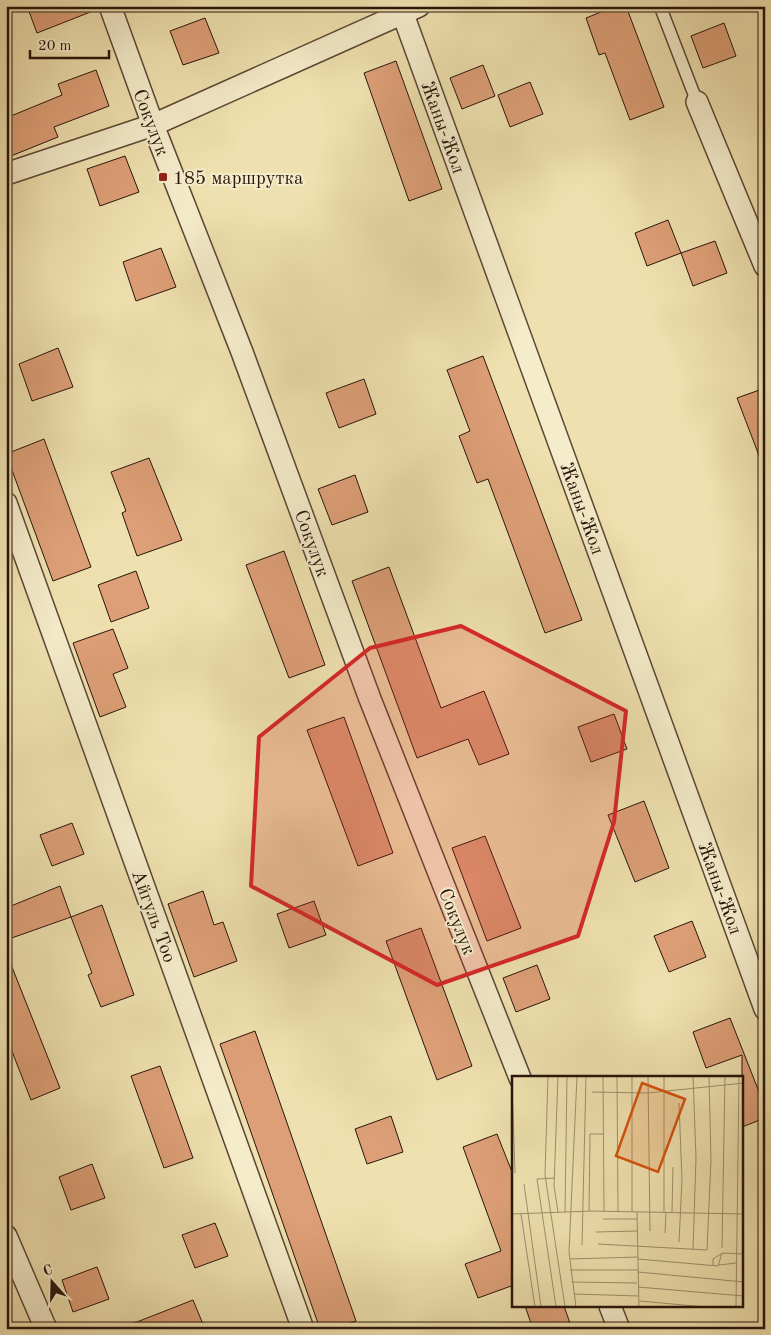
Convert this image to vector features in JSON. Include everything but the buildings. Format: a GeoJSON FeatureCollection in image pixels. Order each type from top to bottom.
{"type":"FeatureCollection","features":[{"type":"Feature","properties":{"kind":"street","name":"Сокулук"},"geometry":{"type":"LineString","coordinates":[[110,6],[153,125],[242,352],[370,699],[519,1076]]}},
{"type":"Feature","properties":{"kind":"street"},"geometry":{"type":"LineString","coordinates":[[6,174],[153,125],[408,9]]}},
{"type":"Feature","properties":{"kind":"street","name":"Жаны-Жол"},"geometry":{"type":"LineString","coordinates":[[408,9],[765,1009]]}},
{"type":"Feature","properties":{"kind":"street"},"geometry":{"type":"LineString","coordinates":[[698,102],[765,266]]}},
{"type":"Feature","properties":{"kind":"street","name":"Айгуль Тоо"},"geometry":{"type":"LineString","coordinates":[[6,503],[303,1329]]}},
{"type":"Feature","properties":{"kind":"street"},"geometry":{"type":"LineString","coordinates":[[6,1236],[46,1329]]}},
{"type":"Feature","properties":{"kind":"street"},"geometry":{"type":"LineString","coordinates":[[611,1308],[619,1329]]}},
{"type":"Feature","properties":{"kind":"lane"},"geometry":{"type":"LineString","coordinates":[[660,6],[698,102]]}},
{"type":"Feature","properties":{"kind":"highlighted area"},"geometry":{"type":"Polygon","coordinates":[[[461,626],[626,711],[614,822],[578,936],[437,985],[251,886],[259,737],[370,648],[461,626]]]}},
{"type":"Feature","properties":{"kind":"place","name":"185 маршрутка"},"geometry":{"type":"Point","coordinates":[163,177]}}]}
